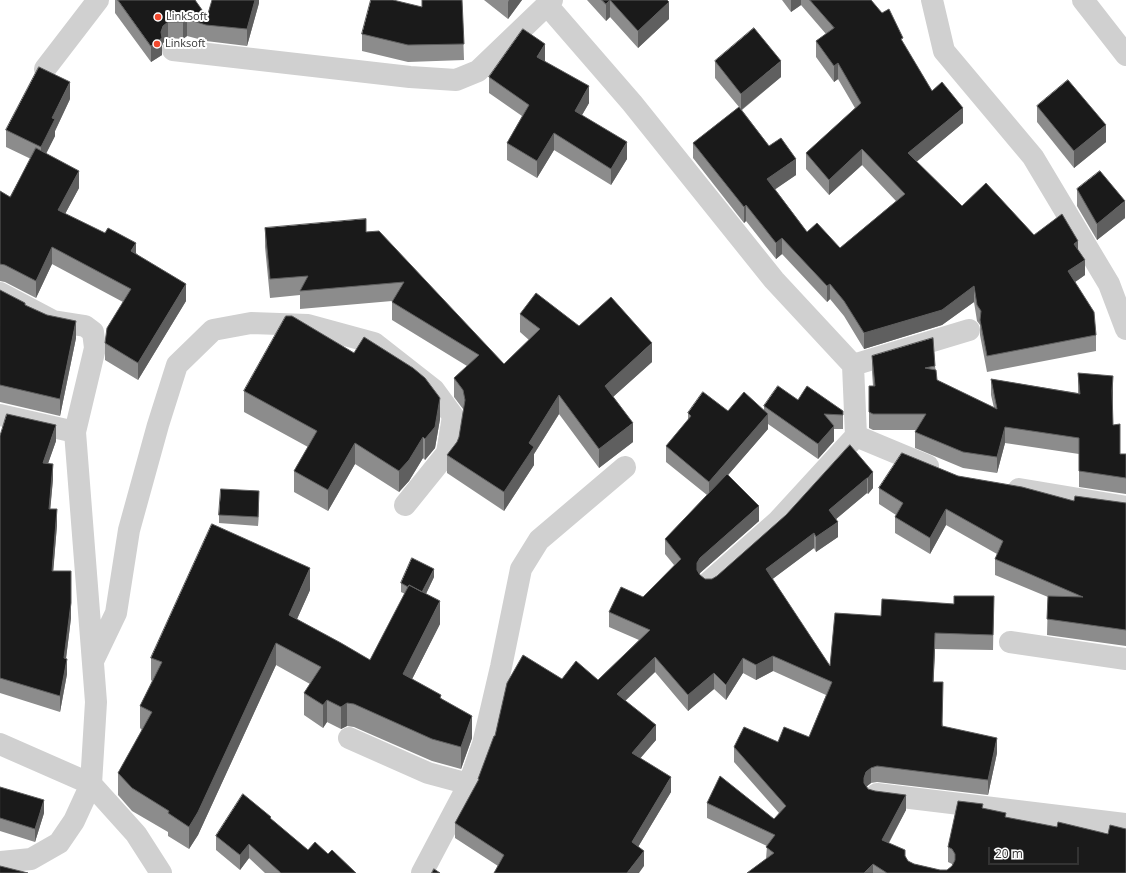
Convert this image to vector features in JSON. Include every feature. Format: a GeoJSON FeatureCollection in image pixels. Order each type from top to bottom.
{"type":"FeatureCollection","features":[{"type":"Feature","properties":{"kind":"street"},"geometry":{"type":"LineString","coordinates":[[45,69],[98,0]]}},
{"type":"Feature","properties":{"kind":"street"},"geometry":{"type":"LineString","coordinates":[[932,0],[944,51],[1033,157],[1109,284],[1126,329]]}},
{"type":"Feature","properties":{"kind":"street"},"geometry":{"type":"LineString","coordinates":[[1083,0],[1126,55]]}},
{"type":"Feature","properties":{"kind":"street"},"geometry":{"type":"LineString","coordinates":[[173,50],[410,77],[456,80],[478,71],[549,2],[774,280],[853,365],[856,436],[778,521],[709,582]]}},
{"type":"Feature","properties":{"kind":"street"},"geometry":{"type":"LineString","coordinates":[[0,293],[53,321],[85,326],[93,332],[95,348],[75,432],[96,702],[91,784],[74,821],[59,842],[31,859],[0,862]]}},
{"type":"Feature","properties":{"kind":"street"},"geometry":{"type":"LineString","coordinates":[[93,661],[116,613],[129,530],[158,425],[178,365],[213,330],[251,323],[308,325],[360,339],[374,343],[434,390],[454,416],[447,453],[405,505]]}},
{"type":"Feature","properties":{"kind":"street"},"geometry":{"type":"LineString","coordinates":[[853,365],[969,330]]}},
{"type":"Feature","properties":{"kind":"street"},"geometry":{"type":"LineString","coordinates":[[0,415],[75,432]]}},
{"type":"Feature","properties":{"kind":"street"},"geometry":{"type":"LineString","coordinates":[[856,436],[946,474]]}},
{"type":"Feature","properties":{"kind":"street"},"geometry":{"type":"LineString","coordinates":[[422,873],[469,784],[483,744],[501,667],[521,569],[539,540],[625,467]]}},
{"type":"Feature","properties":{"kind":"street"},"geometry":{"type":"LineString","coordinates":[[998,486],[1126,507]]}},
{"type":"Feature","properties":{"kind":"street"},"geometry":{"type":"LineString","coordinates":[[1010,642],[1126,658]]}},
{"type":"Feature","properties":{"kind":"street"},"geometry":{"type":"LineString","coordinates":[[349,738],[428,773],[469,784]]}},
{"type":"Feature","properties":{"kind":"street"},"geometry":{"type":"LineString","coordinates":[[0,744],[91,784],[136,834],[161,873]]}},
{"type":"Feature","properties":{"kind":"street"},"geometry":{"type":"LineString","coordinates":[[876,794],[1126,824]]}},
{"type":"Feature","properties":{"kind":"building"},"geometry":{"type":"Polygon","coordinates":[[[118,0],[195,0],[207,17],[212,0],[255,0],[247,29],[206,25],[187,19],[183,22],[168,22],[163,26],[161,32],[162,38],[151,46],[118,0]]]}},
{"type":"Feature","properties":{"kind":"building"},"geometry":{"type":"Polygon","coordinates":[[[371,0],[393,0],[422,7],[422,0],[462,0],[464,44],[408,45],[362,34],[371,0]]]}},
{"type":"Feature","properties":{"kind":"building"},"geometry":{"type":"Polygon","coordinates":[[[602,0],[610,0],[606,4],[602,0]]]}},
{"type":"Feature","properties":{"kind":"building"},"geometry":{"type":"Polygon","coordinates":[[[610,0],[667,0],[669,2],[638,31],[610,0]]]}},
{"type":"Feature","properties":{"kind":"building"},"geometry":{"type":"Polygon","coordinates":[[[810,0],[871,0],[882,13],[889,9],[903,38],[901,39],[932,91],[942,82],[963,108],[908,153],[962,206],[986,183],[1034,235],[1062,214],[1078,241],[1074,244],[1085,260],[1068,271],[1094,312],[1096,335],[987,356],[980,320],[981,311],[977,305],[974,286],[942,310],[864,333],[844,301],[830,284],[827,286],[782,238],[776,243],[746,205],[744,207],[693,143],[739,107],[769,146],[781,138],[796,159],[767,179],[807,232],[817,223],[840,248],[905,194],[862,149],[829,180],[806,153],[861,103],[838,63],[834,66],[816,41],[834,28],[810,0]]]}},
{"type":"Feature","properties":{"kind":"building"},"geometry":{"type":"Polygon","coordinates":[[[754,28],[781,61],[741,94],[715,61],[754,28]]]}},
{"type":"Feature","properties":{"kind":"building"},"geometry":{"type":"Polygon","coordinates":[[[523,29],[545,44],[537,57],[589,86],[575,111],[627,142],[611,169],[554,133],[537,161],[507,143],[529,105],[489,77],[523,29]]]}},
{"type":"Feature","properties":{"kind":"building"},"geometry":{"type":"Polygon","coordinates":[[[39,67],[70,82],[52,118],[55,119],[41,147],[6,130],[39,67]]]}},
{"type":"Feature","properties":{"kind":"building"},"geometry":{"type":"Polygon","coordinates":[[[1068,80],[1106,125],[1074,151],[1037,106],[1068,80]]]}},
{"type":"Feature","properties":{"kind":"building"},"geometry":{"type":"Polygon","coordinates":[[[36,148],[79,171],[58,210],[105,233],[108,228],[136,243],[131,251],[186,284],[138,363],[105,343],[107,328],[131,289],[52,247],[36,281],[5,265],[0,264],[0,191],[10,197],[36,148]]]}},
{"type":"Feature","properties":{"kind":"building"},"geometry":{"type":"Polygon","coordinates":[[[1100,171],[1125,201],[1097,224],[1077,189],[1100,171]]]}},
{"type":"Feature","properties":{"kind":"building"},"geometry":{"type":"Polygon","coordinates":[[[366,219],[366,232],[379,231],[504,364],[540,329],[520,314],[536,293],[579,326],[611,297],[652,343],[605,386],[633,423],[599,449],[559,395],[529,443],[534,447],[504,492],[447,455],[459,437],[465,400],[463,390],[454,378],[479,355],[392,302],[404,282],[300,291],[308,276],[270,279],[265,228],[366,219]]]}},
{"type":"Feature","properties":{"kind":"building"},"geometry":{"type":"Polygon","coordinates":[[[0,290],[25,303],[25,305],[47,315],[76,321],[60,399],[0,385],[0,290]]]}},
{"type":"Feature","properties":{"kind":"building"},"geometry":{"type":"Polygon","coordinates":[[[286,316],[292,316],[354,353],[364,337],[413,368],[425,378],[440,398],[435,427],[425,439],[423,437],[409,460],[399,471],[355,443],[328,490],[294,471],[317,431],[244,391],[286,316]]]}},
{"type":"Feature","properties":{"kind":"building"},"geometry":{"type":"Polygon","coordinates":[[[933,338],[935,366],[925,368],[936,370],[937,380],[997,409],[991,379],[1080,394],[1078,373],[1113,376],[1113,425],[1120,424],[1120,454],[1126,454],[1126,478],[1079,471],[1079,438],[1005,427],[997,457],[963,452],[915,432],[926,414],[873,414],[869,412],[869,386],[875,386],[872,356],[933,338]]]}},
{"type":"Feature","properties":{"kind":"building"},"geometry":{"type":"Polygon","coordinates":[[[778,386],[798,400],[807,386],[843,411],[843,415],[824,414],[834,426],[818,444],[764,406],[778,386]]]}},
{"type":"Feature","properties":{"kind":"building"},"geometry":{"type":"Polygon","coordinates":[[[703,392],[728,411],[744,392],[768,414],[709,482],[666,446],[691,416],[688,413],[703,392]]]}},
{"type":"Feature","properties":{"kind":"building"},"geometry":{"type":"Polygon","coordinates":[[[7,414],[56,425],[43,463],[53,464],[49,509],[57,509],[52,571],[71,571],[71,603],[64,658],[67,659],[60,696],[0,678],[0,436],[7,414]]]}},
{"type":"Feature","properties":{"kind":"building"},"geometry":{"type":"Polygon","coordinates":[[[850,445],[873,472],[868,478],[829,510],[838,522],[816,537],[814,533],[766,569],[830,666],[835,613],[881,616],[882,599],[954,604],[954,596],[994,596],[993,635],[935,633],[933,682],[943,682],[942,726],[997,738],[988,780],[877,766],[871,768],[866,772],[864,778],[864,783],[868,789],[906,795],[882,840],[905,850],[905,856],[908,861],[914,864],[940,870],[947,870],[952,866],[955,860],[955,854],[952,849],[948,847],[958,801],[983,804],[982,808],[1006,813],[1005,817],[1057,827],[1058,822],[1108,834],[1110,825],[1126,829],[1126,873],[887,873],[873,864],[864,873],[747,873],[774,853],[766,847],[775,835],[707,803],[720,776],[774,819],[786,806],[734,747],[744,727],[778,742],[784,727],[809,737],[832,682],[773,656],[756,665],[743,658],[726,685],[714,673],[688,695],[655,657],[617,694],[656,725],[632,753],[671,777],[632,842],[644,851],[627,873],[494,873],[504,855],[455,823],[479,779],[495,736],[507,683],[523,655],[562,679],[576,661],[598,680],[650,630],[609,612],[621,587],[643,597],[681,559],[665,539],[727,474],[759,506],[700,558],[697,563],[697,570],[705,579],[712,579],[717,576],[786,515],[850,445]]]}},
{"type":"Feature","properties":{"kind":"building"},"geometry":{"type":"Polygon","coordinates":[[[902,453],[958,476],[1022,487],[1074,501],[1075,496],[1126,503],[1126,630],[1047,619],[1048,596],[1083,597],[995,559],[1003,541],[946,509],[930,538],[895,517],[903,503],[879,488],[902,453]]]}},
{"type":"Feature","properties":{"kind":"building"},"geometry":{"type":"Polygon","coordinates":[[[221,489],[259,491],[258,517],[219,515],[221,489]]]}},
{"type":"Feature","properties":{"kind":"building"},"geometry":{"type":"Polygon","coordinates":[[[212,524],[310,568],[289,615],[370,660],[409,585],[440,601],[403,674],[441,695],[440,698],[472,716],[461,747],[432,739],[354,704],[347,703],[341,707],[327,700],[323,705],[304,693],[321,667],[276,643],[198,812],[189,827],[168,813],[169,811],[132,788],[118,773],[152,712],[140,706],[162,662],[151,658],[212,524]]]}},
{"type":"Feature","properties":{"kind":"building"},"geometry":{"type":"Polygon","coordinates":[[[412,558],[434,569],[422,592],[409,585],[408,587],[401,583],[412,558]]]}},
{"type":"Feature","properties":{"kind":"building"},"geometry":{"type":"Polygon","coordinates":[[[0,787],[44,800],[35,829],[0,818],[0,787]]]}},
{"type":"Feature","properties":{"kind":"building"},"geometry":{"type":"Polygon","coordinates":[[[243,794],[308,850],[315,842],[328,854],[332,850],[356,873],[281,873],[249,844],[240,855],[216,836],[243,794]]]}},
{"type":"Feature","properties":{"kind":"building"},"geometry":{"type":"Polygon","coordinates":[[[0,866],[28,873],[0,873],[0,866]]]}},
{"type":"Feature","properties":{"kind":"building"},"geometry":{"type":"Polygon","coordinates":[[[434,869],[440,873],[432,873],[434,869]]]}},
{"type":"Feature","properties":{"kind":"place","name":"LinkSoft"},"geometry":{"type":"Point","coordinates":[158,17]}},
{"type":"Feature","properties":{"kind":"place","name":"Linksoft"},"geometry":{"type":"Point","coordinates":[157,44]}}]}
